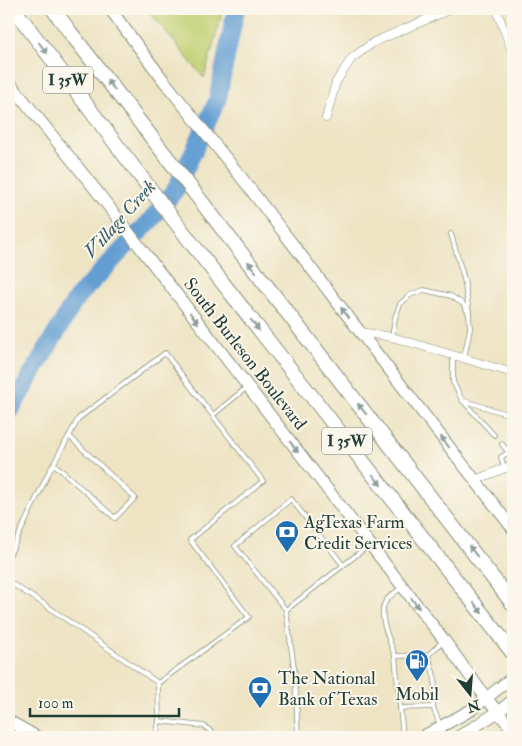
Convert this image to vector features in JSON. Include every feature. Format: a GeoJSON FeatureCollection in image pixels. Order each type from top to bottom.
{"type":"FeatureCollection","features":[{"type":"Feature","properties":{"kind":"highway","name":"I 35W"},"geometry":{"type":"LineString","coordinates":[[14,9],[193,245],[513,654]]}},
{"type":"Feature","properties":{"kind":"highway","name":"I 35W"},"geometry":{"type":"LineString","coordinates":[[53,9],[513,604]]}},
{"type":"Feature","properties":{"kind":"main road"},"geometry":{"type":"LineString","coordinates":[[110,9],[513,529]]}},
{"type":"Feature","properties":{"kind":"main road","name":"South Burleson Boulevard"},"geometry":{"type":"LineString","coordinates":[[11,90],[92,185],[444,640],[486,698],[513,730]]}},
{"type":"Feature","properties":{"kind":"main road"},"geometry":{"type":"LineString","coordinates":[[422,737],[463,714],[513,678]]}},
{"type":"Feature","properties":{"kind":"main road"},"geometry":{"type":"LineString","coordinates":[[458,737],[498,712],[513,700]]}},
{"type":"Feature","properties":{"kind":"main road"},"geometry":{"type":"LineString","coordinates":[[9,721],[37,737]]}},
{"type":"Feature","properties":{"kind":"street"},"geometry":{"type":"LineString","coordinates":[[326,118],[336,82],[352,58],[374,42],[452,9]]}},
{"type":"Feature","properties":{"kind":"street"},"geometry":{"type":"LineString","coordinates":[[496,9],[513,53]]}},
{"type":"Feature","properties":{"kind":"street"},"geometry":{"type":"LineString","coordinates":[[360,332],[392,337],[513,372]]}},
{"type":"Feature","properties":{"kind":"street"},"geometry":{"type":"LineString","coordinates":[[475,480],[513,465]]}},
{"type":"Feature","properties":{"kind":"lane"},"geometry":{"type":"LineString","coordinates":[[451,234],[464,279],[470,314],[470,329],[464,358]]}},
{"type":"Feature","properties":{"kind":"lane"},"geometry":{"type":"LineString","coordinates":[[392,337],[395,318],[400,304],[410,295],[424,290],[451,296],[464,304],[470,314]]}},
{"type":"Feature","properties":{"kind":"lane"},"geometry":{"type":"LineString","coordinates":[[9,556],[79,418],[165,353],[263,480],[190,540],[249,617],[158,683]]}},
{"type":"Feature","properties":{"kind":"lane"},"geometry":{"type":"LineString","coordinates":[[453,354],[453,382],[462,400],[494,435]]}},
{"type":"Feature","properties":{"kind":"lane"},"geometry":{"type":"LineString","coordinates":[[213,415],[248,387]]}},
{"type":"Feature","properties":{"kind":"lane"},"geometry":{"type":"LineString","coordinates":[[462,400],[513,416]]}},
{"type":"Feature","properties":{"kind":"lane"},"geometry":{"type":"LineString","coordinates":[[54,464],[116,518],[135,498],[69,436]]}},
{"type":"Feature","properties":{"kind":"lane"},"geometry":{"type":"LineString","coordinates":[[502,444],[511,451],[502,457],[504,468]]}},
{"type":"Feature","properties":{"kind":"lane"},"geometry":{"type":"LineString","coordinates":[[298,737],[295,675],[286,610],[235,546],[291,499],[343,565]]}},
{"type":"Feature","properties":{"kind":"lane"},"geometry":{"type":"LineString","coordinates":[[286,610],[369,544]]}},
{"type":"Feature","properties":{"kind":"lane"},"geometry":{"type":"LineString","coordinates":[[9,582],[158,683]]}},
{"type":"Feature","properties":{"kind":"lane"},"geometry":{"type":"LineString","coordinates":[[402,586],[384,602],[382,614],[395,656],[402,737]]}},
{"type":"Feature","properties":{"kind":"lane"},"geometry":{"type":"LineString","coordinates":[[395,656],[428,655],[444,640]]}},
{"type":"Feature","properties":{"kind":"lane"},"geometry":{"type":"LineString","coordinates":[[428,655],[435,679],[433,707],[440,727]]}},
{"type":"Feature","properties":{"kind":"lane"},"geometry":{"type":"LineString","coordinates":[[156,737],[159,721],[158,683]]}},
{"type":"Feature","properties":{"kind":"lane"},"geometry":{"type":"LineString","coordinates":[[400,708],[433,707]]}},
{"type":"Feature","properties":{"kind":"lane"},"geometry":{"type":"LineString","coordinates":[[159,721],[204,726],[218,737]]}},
{"type":"Feature","properties":{"kind":"green space"},"geometry":{"type":"Polygon","coordinates":[[[147,9],[223,9],[204,78],[147,9]]]}},
{"type":"Feature","properties":{"kind":"waterway","name":"Village Creek"},"geometry":{"type":"LineString","coordinates":[[9,413],[76,299],[151,220],[176,189],[217,101],[236,9]]}},
{"type":"Feature","properties":{"kind":"place","name":"AgTexas Farm Credit Services"},"geometry":{"type":"Point","coordinates":[287,553]}},
{"type":"Feature","properties":{"kind":"place","name":"Mobil"},"geometry":{"type":"Point","coordinates":[417,682]}},
{"type":"Feature","properties":{"kind":"place","name":"The National Bank of Texas"},"geometry":{"type":"Point","coordinates":[260,709]}}]}
